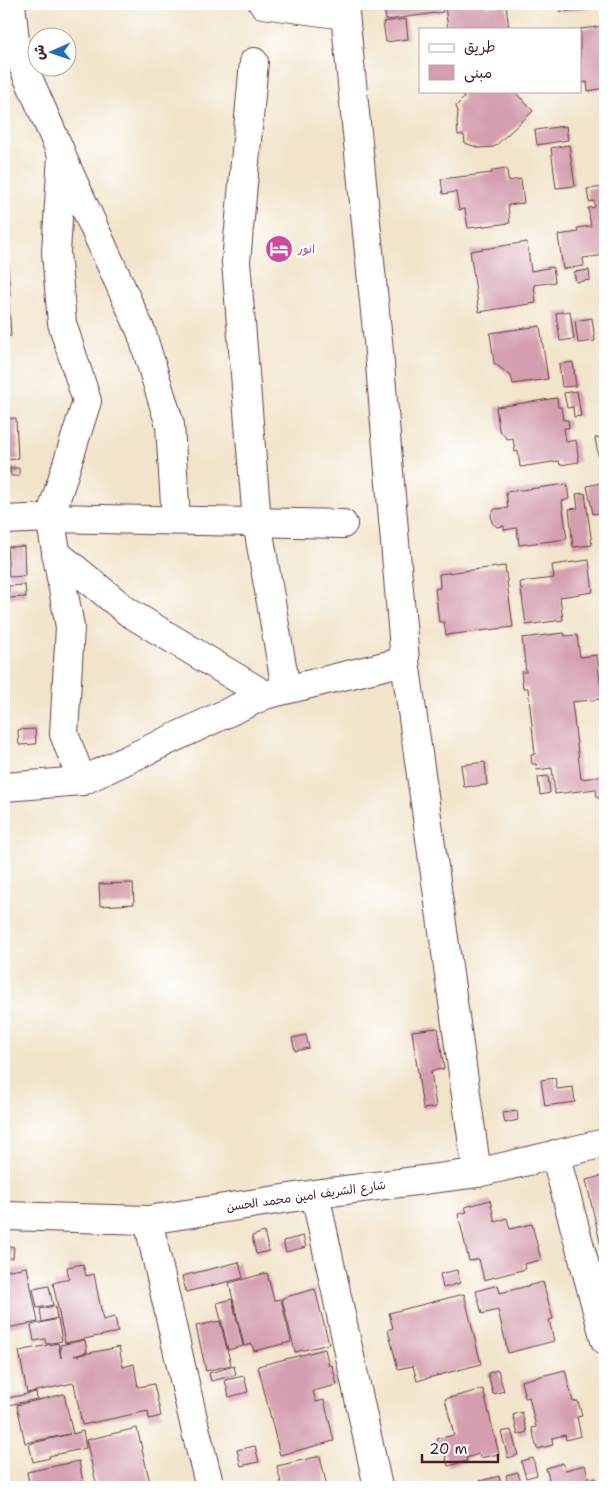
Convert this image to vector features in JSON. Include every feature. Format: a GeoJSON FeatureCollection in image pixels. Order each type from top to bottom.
{"type":"FeatureCollection","features":[{"type":"Feature","properties":{"kind":"street"},"geometry":{"type":"LineString","coordinates":[[11,4],[16,50],[141,331],[150,359],[170,426],[176,520]]}},
{"type":"Feature","properties":{"kind":"street"},"geometry":{"type":"LineString","coordinates":[[263,4],[344,9],[378,341],[405,662],[477,1173]]}},
{"type":"Feature","properties":{"kind":"street"},"geometry":{"type":"LineString","coordinates":[[254,62],[236,262],[257,522],[276,692]]}},
{"type":"Feature","properties":{"kind":"street"},"geometry":{"type":"LineString","coordinates":[[62,155],[56,252],[62,323],[87,401],[50,518],[70,627],[64,734],[82,781]]}},
{"type":"Feature","properties":{"kind":"street"},"geometry":{"type":"LineString","coordinates":[[4,520],[50,518],[343,524]]}},
{"type":"Feature","properties":{"kind":"street"},"geometry":{"type":"LineString","coordinates":[[56,553],[128,612],[276,692]]}},
{"type":"Feature","properties":{"kind":"street"},"geometry":{"type":"LineString","coordinates":[[4,787],[82,781],[276,692],[405,662]]}},
{"type":"Feature","properties":{"kind":"street","name":"شارع الشريف امين محمد الحسن"},"geometry":{"type":"LineString","coordinates":[[4,1216],[148,1220],[316,1194],[477,1173],[605,1143]]}},
{"type":"Feature","properties":{"kind":"street"},"geometry":{"type":"LineString","coordinates":[[555,1154],[605,1340]]}},
{"type":"Feature","properties":{"kind":"street"},"geometry":{"type":"LineString","coordinates":[[316,1194],[378,1487]]}},
{"type":"Feature","properties":{"kind":"street"},"geometry":{"type":"LineString","coordinates":[[148,1220],[210,1487]]}},
{"type":"Feature","properties":{"kind":"building"},"geometry":{"type":"Polygon","coordinates":[[[420,4],[441,4],[443,12],[386,20],[384,9],[420,4]]]}},
{"type":"Feature","properties":{"kind":"building"},"geometry":{"type":"Polygon","coordinates":[[[458,4],[486,4],[486,7],[506,5],[509,28],[448,28],[445,6],[458,4]]]}},
{"type":"Feature","properties":{"kind":"building"},"geometry":{"type":"Polygon","coordinates":[[[560,4],[605,4],[605,6],[561,12],[560,4]]]}},
{"type":"Feature","properties":{"kind":"building"},"geometry":{"type":"Polygon","coordinates":[[[406,19],[408,39],[386,42],[383,22],[406,19]]]}},
{"type":"Feature","properties":{"kind":"building"},"geometry":{"type":"Polygon","coordinates":[[[605,26],[605,88],[588,91],[587,82],[582,83],[582,29],[605,26]]]}},
{"type":"Feature","properties":{"kind":"building"},"geometry":{"type":"Polygon","coordinates":[[[462,92],[515,92],[533,111],[494,147],[479,148],[465,143],[464,135],[458,135],[458,112],[456,106],[464,98],[462,92]]]}},
{"type":"Feature","properties":{"kind":"building"},"geometry":{"type":"Polygon","coordinates":[[[566,126],[568,140],[537,145],[535,130],[566,126]]]}},
{"type":"Feature","properties":{"kind":"building"},"geometry":{"type":"Polygon","coordinates":[[[569,145],[575,186],[556,188],[551,148],[569,145]]]}},
{"type":"Feature","properties":{"kind":"building"},"geometry":{"type":"Polygon","coordinates":[[[507,168],[508,181],[521,179],[524,203],[508,205],[510,223],[468,228],[465,209],[459,210],[456,192],[443,194],[441,179],[492,173],[492,170],[507,168]]]}},
{"type":"Feature","properties":{"kind":"building"},"geometry":{"type":"Polygon","coordinates":[[[605,187],[605,255],[583,258],[584,266],[563,269],[558,235],[578,232],[577,228],[591,226],[588,208],[595,207],[594,201],[589,202],[587,189],[605,187]]]}},
{"type":"Feature","properties":{"kind":"building"},"geometry":{"type":"Polygon","coordinates":[[[527,242],[531,271],[553,267],[555,282],[534,285],[536,303],[479,312],[470,251],[527,242]]]}},
{"type":"Feature","properties":{"kind":"building"},"geometry":{"type":"Polygon","coordinates":[[[4,265],[8,265],[10,296],[4,296],[4,265]]]}},
{"type":"Feature","properties":{"kind":"building"},"geometry":{"type":"Polygon","coordinates":[[[589,270],[590,280],[576,282],[574,272],[589,270]]]}},
{"type":"Feature","properties":{"kind":"building"},"geometry":{"type":"Polygon","coordinates":[[[4,303],[9,303],[11,336],[4,337],[4,303]]]}},
{"type":"Feature","properties":{"kind":"building"},"geometry":{"type":"Polygon","coordinates":[[[570,311],[574,339],[560,341],[556,313],[570,311]]]}},
{"type":"Feature","properties":{"kind":"building"},"geometry":{"type":"Polygon","coordinates":[[[592,318],[595,341],[578,343],[575,321],[592,318]]]}},
{"type":"Feature","properties":{"kind":"building"},"geometry":{"type":"Polygon","coordinates":[[[540,326],[548,379],[513,384],[511,376],[494,363],[490,333],[540,326]]]}},
{"type":"Feature","properties":{"kind":"building"},"geometry":{"type":"Polygon","coordinates":[[[573,362],[576,386],[562,387],[559,364],[573,362]]]}},
{"type":"Feature","properties":{"kind":"building"},"geometry":{"type":"Polygon","coordinates":[[[577,391],[581,416],[574,417],[573,407],[567,408],[564,393],[577,391]]]}},
{"type":"Feature","properties":{"kind":"building"},"geometry":{"type":"Polygon","coordinates":[[[557,398],[563,420],[568,420],[569,428],[564,428],[566,442],[576,440],[579,462],[560,465],[559,461],[520,467],[518,451],[515,452],[513,438],[507,439],[499,430],[496,407],[557,398]]]}},
{"type":"Feature","properties":{"kind":"building"},"geometry":{"type":"Polygon","coordinates":[[[16,418],[18,459],[6,460],[4,419],[16,418]]]}},
{"type":"Feature","properties":{"kind":"building"},"geometry":{"type":"Polygon","coordinates":[[[605,436],[605,463],[600,464],[595,438],[605,436]]]}},
{"type":"Feature","properties":{"kind":"building"},"geometry":{"type":"Polygon","coordinates":[[[10,468],[19,468],[19,476],[11,476],[10,468]]]}},
{"type":"Feature","properties":{"kind":"building"},"geometry":{"type":"Polygon","coordinates":[[[605,482],[605,512],[593,514],[587,486],[605,482]]]}},
{"type":"Feature","properties":{"kind":"building"},"geometry":{"type":"Polygon","coordinates":[[[567,484],[569,499],[562,501],[567,539],[519,545],[517,528],[504,530],[504,526],[497,527],[492,523],[491,514],[495,509],[508,508],[506,492],[567,484]]]}},
{"type":"Feature","properties":{"kind":"building"},"geometry":{"type":"Polygon","coordinates":[[[585,493],[592,545],[573,547],[569,509],[578,508],[576,494],[585,493]]]}},
{"type":"Feature","properties":{"kind":"building"},"geometry":{"type":"Polygon","coordinates":[[[24,546],[25,576],[9,577],[7,547],[24,546]]]}},
{"type":"Feature","properties":{"kind":"building"},"geometry":{"type":"Polygon","coordinates":[[[589,560],[593,592],[560,597],[563,620],[526,625],[520,582],[554,578],[552,565],[589,560]]]}},
{"type":"Feature","properties":{"kind":"building"},"geometry":{"type":"Polygon","coordinates":[[[505,566],[513,627],[446,635],[444,622],[439,622],[435,589],[440,588],[439,574],[505,566]]]}},
{"type":"Feature","properties":{"kind":"building"},"geometry":{"type":"Polygon","coordinates":[[[25,585],[26,597],[9,598],[9,586],[25,585]]]}},
{"type":"Feature","properties":{"kind":"building"},"geometry":{"type":"Polygon","coordinates":[[[564,633],[565,636],[577,635],[580,657],[597,655],[602,699],[572,702],[581,779],[605,776],[605,797],[597,798],[596,789],[555,794],[552,768],[537,770],[536,764],[532,764],[531,755],[535,754],[528,688],[523,688],[521,672],[526,672],[522,638],[564,633]]]}},
{"type":"Feature","properties":{"kind":"building"},"geometry":{"type":"Polygon","coordinates":[[[35,729],[36,744],[19,745],[18,730],[35,729]]]}},
{"type":"Feature","properties":{"kind":"building"},"geometry":{"type":"Polygon","coordinates":[[[485,762],[487,785],[464,787],[461,765],[485,762]]]}},
{"type":"Feature","properties":{"kind":"building"},"geometry":{"type":"Polygon","coordinates":[[[548,776],[550,793],[540,795],[538,777],[548,776]]]}},
{"type":"Feature","properties":{"kind":"building"},"geometry":{"type":"Polygon","coordinates":[[[133,883],[134,904],[100,906],[99,884],[133,883]]]}},
{"type":"Feature","properties":{"kind":"building"},"geometry":{"type":"Polygon","coordinates":[[[438,1028],[444,1069],[431,1071],[436,1107],[423,1109],[412,1031],[438,1028]]]}},
{"type":"Feature","properties":{"kind":"building"},"geometry":{"type":"Polygon","coordinates":[[[306,1035],[309,1048],[295,1051],[292,1038],[306,1035]]]}},
{"type":"Feature","properties":{"kind":"building"},"geometry":{"type":"Polygon","coordinates":[[[555,1078],[557,1089],[573,1087],[575,1102],[545,1106],[541,1080],[555,1078]]]}},
{"type":"Feature","properties":{"kind":"building"},"geometry":{"type":"Polygon","coordinates":[[[517,1111],[518,1120],[505,1123],[503,1113],[517,1111]]]}},
{"type":"Feature","properties":{"kind":"building"},"geometry":{"type":"Polygon","coordinates":[[[605,1175],[605,1260],[604,1260],[586,1180],[605,1175]]]}},
{"type":"Feature","properties":{"kind":"building"},"geometry":{"type":"Polygon","coordinates":[[[490,1200],[495,1222],[507,1218],[510,1229],[532,1224],[541,1260],[524,1264],[526,1269],[484,1280],[479,1259],[469,1261],[458,1214],[467,1212],[465,1207],[490,1200]]]}},
{"type":"Feature","properties":{"kind":"building"},"geometry":{"type":"Polygon","coordinates":[[[264,1232],[269,1251],[256,1254],[252,1236],[264,1232]]]}},
{"type":"Feature","properties":{"kind":"building"},"geometry":{"type":"Polygon","coordinates":[[[303,1236],[306,1247],[286,1252],[283,1241],[303,1236]]]}},
{"type":"Feature","properties":{"kind":"building"},"geometry":{"type":"Polygon","coordinates":[[[4,1246],[14,1247],[13,1258],[4,1258],[4,1246]]]}},
{"type":"Feature","properties":{"kind":"building"},"geometry":{"type":"Polygon","coordinates":[[[239,1262],[243,1278],[186,1292],[182,1276],[239,1262]]]}},
{"type":"Feature","properties":{"kind":"building"},"geometry":{"type":"Polygon","coordinates":[[[83,1264],[86,1276],[94,1274],[103,1320],[115,1317],[118,1332],[65,1343],[53,1283],[69,1279],[67,1267],[83,1264]]]}},
{"type":"Feature","properties":{"kind":"building"},"geometry":{"type":"Polygon","coordinates":[[[27,1267],[38,1322],[7,1328],[4,1312],[4,1271],[27,1267]]]}},
{"type":"Feature","properties":{"kind":"building"},"geometry":{"type":"Polygon","coordinates":[[[457,1270],[460,1283],[443,1288],[440,1274],[457,1270]]]}},
{"type":"Feature","properties":{"kind":"building"},"geometry":{"type":"Polygon","coordinates":[[[267,1273],[274,1300],[281,1299],[291,1342],[254,1351],[252,1344],[244,1346],[229,1283],[267,1273]]]}},
{"type":"Feature","properties":{"kind":"building"},"geometry":{"type":"Polygon","coordinates":[[[543,1282],[553,1319],[549,1320],[554,1341],[508,1353],[498,1310],[482,1314],[476,1291],[498,1285],[500,1293],[543,1282]]]}},
{"type":"Feature","properties":{"kind":"building"},"geometry":{"type":"Polygon","coordinates":[[[49,1286],[53,1305],[37,1308],[33,1289],[49,1286]]]}},
{"type":"Feature","properties":{"kind":"building"},"geometry":{"type":"Polygon","coordinates":[[[315,1289],[329,1344],[295,1352],[282,1298],[315,1289]]]}},
{"type":"Feature","properties":{"kind":"building"},"geometry":{"type":"Polygon","coordinates":[[[464,1294],[481,1364],[417,1381],[413,1366],[398,1369],[388,1330],[393,1328],[389,1313],[464,1294]]]}},
{"type":"Feature","properties":{"kind":"building"},"geometry":{"type":"Polygon","coordinates":[[[232,1299],[243,1346],[228,1350],[217,1303],[232,1299]]]}},
{"type":"Feature","properties":{"kind":"building"},"geometry":{"type":"Polygon","coordinates":[[[55,1306],[57,1318],[42,1322],[40,1309],[55,1306]]]}},
{"type":"Feature","properties":{"kind":"building"},"geometry":{"type":"Polygon","coordinates":[[[58,1319],[62,1341],[46,1344],[45,1339],[34,1341],[31,1325],[58,1319]]]}},
{"type":"Feature","properties":{"kind":"building"},"geometry":{"type":"Polygon","coordinates":[[[220,1321],[231,1365],[206,1371],[196,1326],[220,1321]]]}},
{"type":"Feature","properties":{"kind":"building"},"geometry":{"type":"Polygon","coordinates":[[[85,1340],[87,1352],[74,1356],[119,1347],[123,1367],[134,1364],[138,1387],[154,1384],[161,1416],[149,1419],[148,1411],[82,1425],[74,1383],[27,1393],[19,1351],[58,1343],[61,1358],[60,1345],[85,1340]]]}},
{"type":"Feature","properties":{"kind":"building"},"geometry":{"type":"Polygon","coordinates":[[[325,1349],[329,1366],[332,1365],[337,1385],[313,1391],[316,1402],[324,1400],[334,1441],[280,1455],[258,1366],[325,1349]]]}},
{"type":"Feature","properties":{"kind":"building"},"geometry":{"type":"Polygon","coordinates":[[[234,1366],[236,1375],[211,1381],[209,1373],[234,1366]]]}},
{"type":"Feature","properties":{"kind":"building"},"geometry":{"type":"Polygon","coordinates":[[[498,1370],[504,1391],[493,1394],[488,1373],[498,1370]]]}},
{"type":"Feature","properties":{"kind":"building"},"geometry":{"type":"Polygon","coordinates":[[[565,1370],[573,1402],[578,1401],[582,1416],[577,1417],[581,1436],[566,1440],[565,1435],[552,1438],[553,1445],[537,1449],[532,1428],[536,1427],[529,1397],[525,1398],[521,1381],[565,1370]]]}},
{"type":"Feature","properties":{"kind":"building"},"geometry":{"type":"Polygon","coordinates":[[[244,1376],[248,1392],[229,1397],[225,1380],[244,1376]]]}},
{"type":"Feature","properties":{"kind":"building"},"geometry":{"type":"Polygon","coordinates":[[[483,1389],[499,1454],[480,1458],[479,1454],[466,1458],[467,1461],[448,1466],[444,1450],[440,1451],[437,1439],[454,1435],[445,1399],[483,1389]]]}},
{"type":"Feature","properties":{"kind":"building"},"geometry":{"type":"Polygon","coordinates":[[[36,1392],[37,1399],[4,1406],[4,1399],[36,1392]]]}},
{"type":"Feature","properties":{"kind":"building"},"geometry":{"type":"Polygon","coordinates":[[[64,1394],[73,1434],[83,1431],[86,1448],[49,1456],[50,1458],[33,1462],[29,1444],[70,1434],[25,1443],[17,1405],[64,1394]]]}},
{"type":"Feature","properties":{"kind":"building"},"geometry":{"type":"Polygon","coordinates":[[[522,1412],[527,1432],[518,1435],[513,1415],[522,1412]]]}},
{"type":"Feature","properties":{"kind":"building"},"geometry":{"type":"Polygon","coordinates":[[[137,1428],[151,1487],[97,1487],[86,1440],[137,1428]]]}},
{"type":"Feature","properties":{"kind":"building"},"geometry":{"type":"Polygon","coordinates":[[[511,1430],[518,1455],[508,1458],[501,1432],[511,1430]]]}},
{"type":"Feature","properties":{"kind":"building"},"geometry":{"type":"Polygon","coordinates":[[[255,1446],[259,1462],[241,1466],[237,1450],[255,1446]]]}},
{"type":"Feature","properties":{"kind":"building"},"geometry":{"type":"Polygon","coordinates":[[[320,1456],[327,1487],[282,1487],[277,1466],[320,1456]]]}},
{"type":"Feature","properties":{"kind":"building"},"geometry":{"type":"Polygon","coordinates":[[[533,1458],[537,1475],[526,1478],[521,1461],[533,1458]]]}},
{"type":"Feature","properties":{"kind":"building"},"geometry":{"type":"Polygon","coordinates":[[[79,1461],[84,1487],[30,1487],[27,1472],[79,1461]]]}},
{"type":"Feature","properties":{"kind":"building"},"geometry":{"type":"Polygon","coordinates":[[[563,1463],[565,1470],[585,1465],[589,1480],[596,1478],[599,1487],[536,1487],[550,1483],[546,1468],[563,1463]]]}},
{"type":"Feature","properties":{"kind":"building"},"geometry":{"type":"Polygon","coordinates":[[[518,1472],[522,1487],[509,1487],[506,1475],[518,1472]]]}},
{"type":"Feature","properties":{"kind":"building"},"geometry":{"type":"Polygon","coordinates":[[[499,1476],[502,1487],[457,1487],[499,1476]]]}},
{"type":"Feature","properties":{"kind":"place","name":"انور"},"geometry":{"type":"Point","coordinates":[279,249]}}]}
